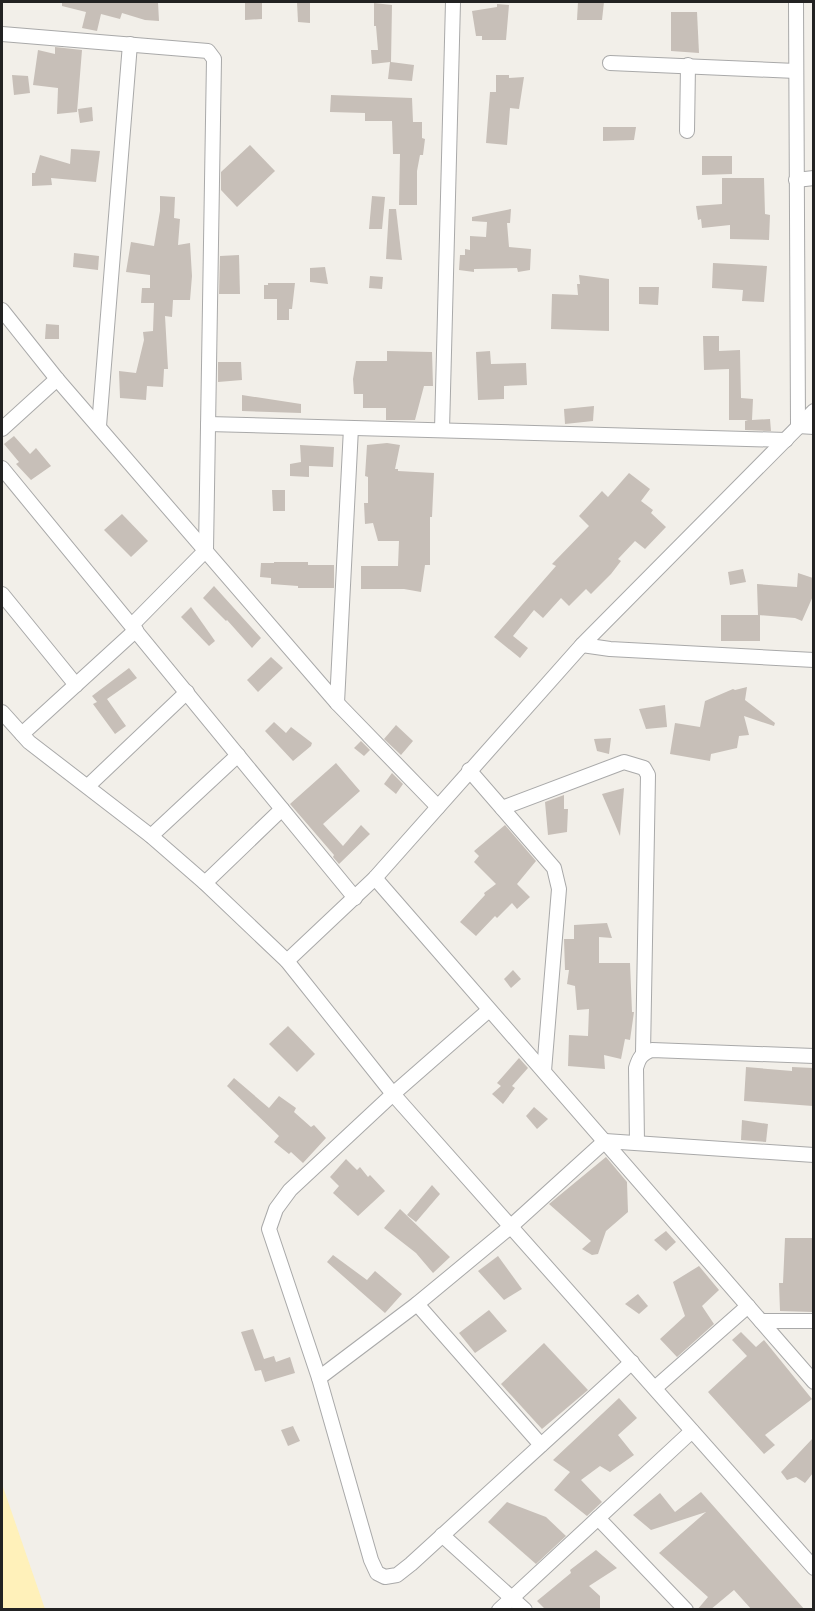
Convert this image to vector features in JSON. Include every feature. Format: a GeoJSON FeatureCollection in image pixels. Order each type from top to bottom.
{"type":"FeatureCollection","features":[{"type":"Feature","properties":{"kind":"street"},"geometry":{"type":"LineString","coordinates":[[442,430],[453,2]]}},
{"type":"Feature","properties":{"kind":"street"},"geometry":{"type":"LineString","coordinates":[[796,2],[798,426]]}},
{"type":"Feature","properties":{"kind":"street"},"geometry":{"type":"LineString","coordinates":[[2,34],[208,51],[214,59],[206,550],[134,628],[22,734]]}},
{"type":"Feature","properties":{"kind":"street"},"geometry":{"type":"LineString","coordinates":[[99,426],[130,44]]}},
{"type":"Feature","properties":{"kind":"street"},"geometry":{"type":"LineString","coordinates":[[610,63],[796,70]]}},
{"type":"Feature","properties":{"kind":"street"},"geometry":{"type":"LineString","coordinates":[[687,131],[688,65]]}},
{"type":"Feature","properties":{"kind":"street"},"geometry":{"type":"LineString","coordinates":[[796,180],[813,178]]}},
{"type":"Feature","properties":{"kind":"street"},"geometry":{"type":"LineString","coordinates":[[2,310],[57,379],[337,703],[438,807]]}},
{"type":"Feature","properties":{"kind":"street"},"geometry":{"type":"LineString","coordinates":[[2,429],[57,379]]}},
{"type":"Feature","properties":{"kind":"street"},"geometry":{"type":"LineString","coordinates":[[287,962],[375,878],[582,645],[813,411]]}},
{"type":"Feature","properties":{"kind":"street"},"geometry":{"type":"LineString","coordinates":[[208,423],[786,440]]}},
{"type":"Feature","properties":{"kind":"street"},"geometry":{"type":"LineString","coordinates":[[798,426],[813,427]]}},
{"type":"Feature","properties":{"kind":"street"},"geometry":{"type":"LineString","coordinates":[[337,703],[351,428]]}},
{"type":"Feature","properties":{"kind":"street"},"geometry":{"type":"LineString","coordinates":[[2,468],[355,898]]}},
{"type":"Feature","properties":{"kind":"street"},"geometry":{"type":"LineString","coordinates":[[2,594],[76,685]]}},
{"type":"Feature","properties":{"kind":"street"},"geometry":{"type":"LineString","coordinates":[[582,645],[610,649],[813,660]]}},
{"type":"Feature","properties":{"kind":"street"},"geometry":{"type":"LineString","coordinates":[[88,786],[186,692]]}},
{"type":"Feature","properties":{"kind":"street"},"geometry":{"type":"LineString","coordinates":[[2,712],[45,754],[151,836],[205,883],[287,962],[393,1094],[509,1228],[632,1362],[813,1568]]}},
{"type":"Feature","properties":{"kind":"street"},"geometry":{"type":"LineString","coordinates":[[151,836],[238,755]]}},
{"type":"Feature","properties":{"kind":"street"},"geometry":{"type":"LineString","coordinates":[[502,808],[624,762],[644,768],[648,775],[643,1053]]}},
{"type":"Feature","properties":{"kind":"street"},"geometry":{"type":"LineString","coordinates":[[469,770],[554,868],[557,876],[559,889],[544,1071]]}},
{"type":"Feature","properties":{"kind":"street"},"geometry":{"type":"LineString","coordinates":[[205,883],[282,809]]}},
{"type":"Feature","properties":{"kind":"street"},"geometry":{"type":"LineString","coordinates":[[375,878],[813,1382]]}},
{"type":"Feature","properties":{"kind":"street"},"geometry":{"type":"LineString","coordinates":[[489,1010],[393,1094],[290,1190],[282,1198],[271,1218],[269,1229],[319,1378],[371,1560],[377,1573],[385,1577],[397,1575],[411,1564],[632,1362]]}},
{"type":"Feature","properties":{"kind":"street"},"geometry":{"type":"LineString","coordinates":[[637,1143],[636,1068],[638,1058],[643,1053],[652,1050],[813,1056]]}},
{"type":"Feature","properties":{"kind":"street"},"geometry":{"type":"LineString","coordinates":[[319,1378],[417,1304],[509,1228],[605,1141],[813,1155]]}},
{"type":"Feature","properties":{"kind":"street"},"geometry":{"type":"LineString","coordinates":[[417,1304],[541,1445]]}},
{"type":"Feature","properties":{"kind":"street"},"geometry":{"type":"LineString","coordinates":[[655,1388],[748,1306]]}},
{"type":"Feature","properties":{"kind":"street"},"geometry":{"type":"LineString","coordinates":[[761,1321],[813,1321]]}},
{"type":"Feature","properties":{"kind":"street"},"geometry":{"type":"LineString","coordinates":[[499,1610],[692,1431]]}},
{"type":"Feature","properties":{"kind":"street"},"geometry":{"type":"LineString","coordinates":[[598,1518],[686,1610]]}},
{"type":"Feature","properties":{"kind":"street"},"geometry":{"type":"LineString","coordinates":[[442,1535],[525,1610]]}},
{"type":"Feature","properties":{"kind":"sand"},"geometry":{"type":"Polygon","coordinates":[[[2,1484],[45,1609],[2,1609],[2,1484]]]}},
{"type":"Feature","properties":{"kind":"building"},"geometry":{"type":"Polygon","coordinates":[[[62,2],[158,2],[159,21],[145,20],[122,13],[120,19],[101,14],[97,31],[82,28],[86,12],[62,6],[62,2]]]}},
{"type":"Feature","properties":{"kind":"building"},"geometry":{"type":"Polygon","coordinates":[[[245,2],[262,2],[262,19],[245,20],[245,2]]]}},
{"type":"Feature","properties":{"kind":"building"},"geometry":{"type":"Polygon","coordinates":[[[297,2],[310,2],[310,23],[298,22],[297,2]]]}},
{"type":"Feature","properties":{"kind":"building"},"geometry":{"type":"Polygon","coordinates":[[[578,2],[604,2],[602,20],[577,20],[578,2]]]}},
{"type":"Feature","properties":{"kind":"building"},"geometry":{"type":"Polygon","coordinates":[[[374,3],[392,5],[391,62],[414,65],[412,81],[388,79],[390,62],[372,64],[371,50],[378,50],[376,26],[374,26],[374,3]]]}},
{"type":"Feature","properties":{"kind":"building"},"geometry":{"type":"Polygon","coordinates":[[[497,4],[509,5],[506,40],[482,40],[482,36],[476,36],[472,11],[497,7],[497,4]]]}},
{"type":"Feature","properties":{"kind":"building"},"geometry":{"type":"Polygon","coordinates":[[[671,12],[697,12],[699,53],[671,51],[671,12]]]}},
{"type":"Feature","properties":{"kind":"building"},"geometry":{"type":"Polygon","coordinates":[[[55,47],[82,50],[77,112],[57,114],[58,88],[33,85],[38,50],[55,54],[55,47]]]}},
{"type":"Feature","properties":{"kind":"building"},"geometry":{"type":"Polygon","coordinates":[[[12,75],[28,76],[30,93],[14,95],[12,75]]]}},
{"type":"Feature","properties":{"kind":"building"},"geometry":{"type":"Polygon","coordinates":[[[496,75],[509,75],[509,78],[524,77],[519,109],[510,108],[507,145],[486,143],[490,92],[496,92],[496,75]]]}},
{"type":"Feature","properties":{"kind":"building"},"geometry":{"type":"Polygon","coordinates":[[[331,95],[412,98],[413,122],[422,122],[422,138],[425,139],[423,155],[420,155],[417,171],[417,205],[399,205],[400,154],[393,154],[392,121],[365,121],[365,113],[330,112],[331,95]]]}},
{"type":"Feature","properties":{"kind":"building"},"geometry":{"type":"Polygon","coordinates":[[[92,107],[93,121],[80,123],[78,109],[92,107]]]}},
{"type":"Feature","properties":{"kind":"building"},"geometry":{"type":"Polygon","coordinates":[[[603,127],[636,127],[634,140],[603,141],[603,127]]]}},
{"type":"Feature","properties":{"kind":"building"},"geometry":{"type":"Polygon","coordinates":[[[250,145],[275,171],[237,207],[221,190],[221,172],[250,145]]]}},
{"type":"Feature","properties":{"kind":"building"},"geometry":{"type":"Polygon","coordinates":[[[71,149],[100,151],[96,182],[51,178],[52,185],[32,186],[32,173],[35,173],[40,155],[70,164],[71,149]]]}},
{"type":"Feature","properties":{"kind":"building"},"geometry":{"type":"Polygon","coordinates":[[[702,156],[732,156],[732,174],[702,175],[702,156]]]}},
{"type":"Feature","properties":{"kind":"building"},"geometry":{"type":"Polygon","coordinates":[[[722,178],[764,178],[765,214],[770,215],[769,240],[730,239],[730,225],[702,228],[696,206],[722,204],[722,178]]]}},
{"type":"Feature","properties":{"kind":"building"},"geometry":{"type":"Polygon","coordinates":[[[160,196],[175,197],[174,218],[180,219],[178,245],[190,243],[192,276],[190,300],[173,300],[172,317],[165,316],[168,369],[164,369],[163,387],[147,386],[146,400],[120,398],[119,371],[136,373],[144,340],[143,332],[153,331],[154,303],[141,303],[142,288],[150,288],[150,275],[126,272],[131,242],[154,246],[160,196]]]}},
{"type":"Feature","properties":{"kind":"building"},"geometry":{"type":"Polygon","coordinates":[[[372,196],[385,197],[382,229],[369,229],[372,196]]]}},
{"type":"Feature","properties":{"kind":"building"},"geometry":{"type":"Polygon","coordinates":[[[389,209],[396,209],[402,260],[386,259],[389,209]]]}},
{"type":"Feature","properties":{"kind":"building"},"geometry":{"type":"Polygon","coordinates":[[[511,209],[510,223],[507,223],[509,247],[531,249],[530,270],[518,272],[517,268],[474,269],[474,272],[459,270],[460,255],[465,255],[465,249],[470,250],[470,236],[486,237],[487,222],[472,221],[472,217],[511,209]]]}},
{"type":"Feature","properties":{"kind":"building"},"geometry":{"type":"Polygon","coordinates":[[[74,253],[99,256],[98,270],[73,267],[74,253]]]}},
{"type":"Feature","properties":{"kind":"building"},"geometry":{"type":"Polygon","coordinates":[[[239,255],[240,294],[219,294],[220,256],[239,255]]]}},
{"type":"Feature","properties":{"kind":"building"},"geometry":{"type":"Polygon","coordinates":[[[713,263],[767,266],[764,302],[742,301],[743,290],[712,288],[713,263]]]}},
{"type":"Feature","properties":{"kind":"building"},"geometry":{"type":"Polygon","coordinates":[[[325,267],[328,284],[310,282],[310,268],[325,267]]]}},
{"type":"Feature","properties":{"kind":"building"},"geometry":{"type":"Polygon","coordinates":[[[579,275],[609,279],[609,331],[551,329],[552,294],[578,295],[579,275]]]}},
{"type":"Feature","properties":{"kind":"building"},"geometry":{"type":"Polygon","coordinates":[[[370,276],[383,277],[382,289],[369,288],[370,276]]]}},
{"type":"Feature","properties":{"kind":"building"},"geometry":{"type":"Polygon","coordinates":[[[295,283],[289,320],[277,320],[277,299],[264,299],[264,285],[295,283]]]}},
{"type":"Feature","properties":{"kind":"building"},"geometry":{"type":"Polygon","coordinates":[[[639,287],[659,287],[658,305],[639,304],[639,287]]]}},
{"type":"Feature","properties":{"kind":"building"},"geometry":{"type":"Polygon","coordinates":[[[46,324],[59,325],[59,339],[45,339],[46,324]]]}},
{"type":"Feature","properties":{"kind":"building"},"geometry":{"type":"Polygon","coordinates":[[[703,336],[719,336],[719,351],[740,350],[741,398],[753,399],[752,420],[770,419],[771,431],[745,430],[745,421],[748,420],[729,420],[729,369],[704,370],[703,336]]]}},
{"type":"Feature","properties":{"kind":"building"},"geometry":{"type":"Polygon","coordinates":[[[387,351],[432,352],[433,386],[424,386],[415,420],[386,420],[386,408],[363,408],[363,394],[354,394],[353,379],[356,361],[387,361],[387,351]]]}},
{"type":"Feature","properties":{"kind":"building"},"geometry":{"type":"Polygon","coordinates":[[[490,351],[491,364],[526,363],[527,385],[504,386],[504,399],[478,400],[476,352],[490,351]]]}},
{"type":"Feature","properties":{"kind":"building"},"geometry":{"type":"Polygon","coordinates":[[[218,362],[241,362],[242,380],[218,382],[218,362]]]}},
{"type":"Feature","properties":{"kind":"building"},"geometry":{"type":"Polygon","coordinates":[[[242,395],[301,404],[301,413],[242,411],[242,395]]]}},
{"type":"Feature","properties":{"kind":"building"},"geometry":{"type":"Polygon","coordinates":[[[594,406],[593,421],[565,424],[564,409],[594,406]]]}},
{"type":"Feature","properties":{"kind":"building"},"geometry":{"type":"Polygon","coordinates":[[[14,436],[30,454],[36,448],[51,466],[31,480],[16,464],[19,462],[4,444],[14,436]]]}},
{"type":"Feature","properties":{"kind":"building"},"geometry":{"type":"Polygon","coordinates":[[[387,443],[400,445],[395,469],[398,471],[434,473],[432,517],[430,517],[430,565],[425,565],[421,592],[404,589],[361,589],[361,566],[398,566],[399,541],[378,541],[373,523],[365,524],[364,503],[368,503],[368,477],[365,476],[367,445],[387,443]]]}},
{"type":"Feature","properties":{"kind":"building"},"geometry":{"type":"Polygon","coordinates":[[[300,445],[334,447],[333,467],[309,466],[309,477],[290,476],[290,464],[301,462],[300,445]]]}},
{"type":"Feature","properties":{"kind":"building"},"geometry":{"type":"Polygon","coordinates":[[[629,473],[650,489],[641,501],[653,510],[651,513],[666,527],[645,549],[635,541],[618,559],[621,561],[611,574],[591,594],[586,589],[569,606],[561,598],[543,618],[534,610],[513,636],[528,648],[520,658],[494,637],[556,566],[552,564],[589,526],[579,516],[602,491],[608,497],[629,473]]]}},
{"type":"Feature","properties":{"kind":"building"},"geometry":{"type":"Polygon","coordinates":[[[272,490],[285,490],[285,511],[273,511],[272,490]]]}},
{"type":"Feature","properties":{"kind":"building"},"geometry":{"type":"Polygon","coordinates":[[[122,514],[148,541],[131,557],[104,530],[122,514]]]}},
{"type":"Feature","properties":{"kind":"building"},"geometry":{"type":"Polygon","coordinates":[[[261,563],[334,565],[334,588],[298,588],[298,586],[271,584],[271,578],[260,577],[261,563]]]}},
{"type":"Feature","properties":{"kind":"building"},"geometry":{"type":"Polygon","coordinates":[[[743,569],[746,582],[730,585],[728,572],[743,569]]]}},
{"type":"Feature","properties":{"kind":"building"},"geometry":{"type":"Polygon","coordinates":[[[798,573],[813,578],[813,596],[802,621],[795,618],[758,615],[757,584],[797,587],[798,573]]]}},
{"type":"Feature","properties":{"kind":"building"},"geometry":{"type":"Polygon","coordinates":[[[214,586],[261,638],[252,648],[203,598],[214,586]]]}},
{"type":"Feature","properties":{"kind":"building"},"geometry":{"type":"Polygon","coordinates":[[[191,607],[215,641],[209,646],[181,617],[191,607]]]}},
{"type":"Feature","properties":{"kind":"building"},"geometry":{"type":"Polygon","coordinates":[[[721,615],[760,615],[760,641],[721,641],[721,615]]]}},
{"type":"Feature","properties":{"kind":"building"},"geometry":{"type":"Polygon","coordinates":[[[271,657],[283,668],[258,692],[247,680],[271,657]]]}},
{"type":"Feature","properties":{"kind":"building"},"geometry":{"type":"Polygon","coordinates":[[[129,668],[137,678],[107,699],[126,726],[115,734],[93,704],[97,702],[92,696],[129,668]]]}},
{"type":"Feature","properties":{"kind":"building"},"geometry":{"type":"Polygon","coordinates":[[[747,687],[745,700],[775,723],[774,726],[744,716],[749,735],[739,736],[737,748],[711,754],[710,761],[670,754],[675,723],[700,727],[705,701],[733,689],[747,687]]]}},
{"type":"Feature","properties":{"kind":"building"},"geometry":{"type":"Polygon","coordinates":[[[665,705],[667,727],[646,729],[639,709],[665,705]]]}},
{"type":"Feature","properties":{"kind":"building"},"geometry":{"type":"Polygon","coordinates":[[[274,722],[286,733],[291,727],[312,743],[311,746],[293,761],[265,731],[274,722]]]}},
{"type":"Feature","properties":{"kind":"building"},"geometry":{"type":"Polygon","coordinates":[[[396,725],[413,741],[401,755],[384,739],[396,725]]]}},
{"type":"Feature","properties":{"kind":"building"},"geometry":{"type":"Polygon","coordinates":[[[611,738],[609,754],[597,751],[594,739],[611,738]]]}},
{"type":"Feature","properties":{"kind":"building"},"geometry":{"type":"Polygon","coordinates":[[[361,741],[370,750],[364,756],[354,748],[361,741]]]}},
{"type":"Feature","properties":{"kind":"building"},"geometry":{"type":"Polygon","coordinates":[[[336,763],[360,791],[323,824],[343,846],[361,825],[370,834],[339,864],[333,857],[334,855],[290,804],[336,763]]]}},
{"type":"Feature","properties":{"kind":"building"},"geometry":{"type":"Polygon","coordinates":[[[392,773],[403,784],[396,794],[384,784],[392,773]]]}},
{"type":"Feature","properties":{"kind":"building"},"geometry":{"type":"Polygon","coordinates":[[[624,788],[620,836],[602,794],[624,788]]]}},
{"type":"Feature","properties":{"kind":"building"},"geometry":{"type":"Polygon","coordinates":[[[564,795],[564,809],[568,809],[567,832],[548,835],[545,802],[564,795]]]}},
{"type":"Feature","properties":{"kind":"building"},"geometry":{"type":"Polygon","coordinates":[[[505,825],[536,861],[517,884],[530,897],[517,909],[512,903],[497,918],[495,916],[476,936],[460,922],[485,895],[484,893],[496,884],[474,862],[479,856],[474,851],[505,825]]]}},
{"type":"Feature","properties":{"kind":"building"},"geometry":{"type":"Polygon","coordinates":[[[607,923],[612,938],[599,937],[599,963],[630,963],[632,1012],[634,1012],[630,1040],[625,1039],[621,1059],[604,1055],[605,1069],[568,1066],[569,1035],[588,1036],[589,1009],[577,1010],[575,986],[567,984],[569,970],[565,970],[564,939],[574,939],[574,925],[607,923]]]}},
{"type":"Feature","properties":{"kind":"building"},"geometry":{"type":"Polygon","coordinates":[[[513,970],[521,979],[511,988],[504,979],[513,970]]]}},
{"type":"Feature","properties":{"kind":"building"},"geometry":{"type":"Polygon","coordinates":[[[288,1026],[315,1054],[297,1072],[269,1044],[288,1026]]]}},
{"type":"Feature","properties":{"kind":"building"},"geometry":{"type":"Polygon","coordinates":[[[519,1058],[528,1068],[512,1086],[515,1088],[503,1104],[492,1094],[501,1086],[497,1083],[519,1058]]]}},
{"type":"Feature","properties":{"kind":"building"},"geometry":{"type":"Polygon","coordinates":[[[746,1067],[792,1071],[792,1067],[813,1068],[813,1106],[744,1101],[746,1067]]]}},
{"type":"Feature","properties":{"kind":"building"},"geometry":{"type":"Polygon","coordinates":[[[234,1078],[269,1108],[279,1096],[296,1108],[294,1112],[311,1127],[314,1125],[326,1138],[303,1163],[291,1152],[289,1154],[274,1142],[279,1136],[227,1086],[234,1078]]]}},
{"type":"Feature","properties":{"kind":"building"},"geometry":{"type":"Polygon","coordinates":[[[534,1107],[548,1119],[537,1129],[526,1116],[534,1107]]]}},
{"type":"Feature","properties":{"kind":"building"},"geometry":{"type":"Polygon","coordinates":[[[742,1120],[768,1124],[766,1142],[741,1140],[742,1120]]]}},
{"type":"Feature","properties":{"kind":"building"},"geometry":{"type":"Polygon","coordinates":[[[606,1157],[627,1182],[628,1212],[606,1231],[598,1254],[592,1255],[582,1249],[591,1241],[549,1204],[606,1157]]]}},
{"type":"Feature","properties":{"kind":"building"},"geometry":{"type":"Polygon","coordinates":[[[346,1159],[357,1170],[360,1167],[368,1177],[370,1175],[385,1191],[358,1216],[333,1193],[339,1186],[330,1177],[346,1159]]]}},
{"type":"Feature","properties":{"kind":"building"},"geometry":{"type":"Polygon","coordinates":[[[432,1185],[440,1194],[416,1222],[407,1215],[432,1185]]]}},
{"type":"Feature","properties":{"kind":"building"},"geometry":{"type":"Polygon","coordinates":[[[400,1209],[450,1257],[433,1273],[416,1253],[384,1228],[400,1209]]]}},
{"type":"Feature","properties":{"kind":"building"},"geometry":{"type":"Polygon","coordinates":[[[666,1231],[676,1242],[666,1251],[654,1240],[666,1231]]]}},
{"type":"Feature","properties":{"kind":"building"},"geometry":{"type":"Polygon","coordinates":[[[785,1238],[813,1238],[813,1312],[780,1311],[779,1283],[783,1283],[785,1238]]]}},
{"type":"Feature","properties":{"kind":"building"},"geometry":{"type":"Polygon","coordinates":[[[333,1255],[367,1280],[375,1271],[402,1294],[385,1313],[327,1262],[333,1255]]]}},
{"type":"Feature","properties":{"kind":"building"},"geometry":{"type":"Polygon","coordinates":[[[498,1256],[522,1289],[504,1300],[478,1271],[498,1256]]]}},
{"type":"Feature","properties":{"kind":"building"},"geometry":{"type":"Polygon","coordinates":[[[699,1266],[719,1290],[702,1306],[714,1324],[677,1357],[660,1339],[685,1316],[673,1282],[699,1266]]]}},
{"type":"Feature","properties":{"kind":"building"},"geometry":{"type":"Polygon","coordinates":[[[638,1294],[648,1306],[639,1314],[625,1304],[638,1294]]]}},
{"type":"Feature","properties":{"kind":"building"},"geometry":{"type":"Polygon","coordinates":[[[489,1310],[507,1331],[475,1353],[459,1333],[489,1310]]]}},
{"type":"Feature","properties":{"kind":"building"},"geometry":{"type":"Polygon","coordinates":[[[253,1329],[264,1359],[274,1356],[276,1362],[290,1357],[295,1373],[265,1382],[261,1370],[255,1371],[241,1332],[253,1329]]]}},
{"type":"Feature","properties":{"kind":"building"},"geometry":{"type":"Polygon","coordinates":[[[741,1332],[756,1347],[764,1340],[812,1399],[765,1435],[775,1445],[764,1454],[708,1392],[747,1356],[732,1340],[741,1332]]]}},
{"type":"Feature","properties":{"kind":"building"},"geometry":{"type":"Polygon","coordinates":[[[544,1343],[588,1390],[542,1429],[501,1384],[544,1343]]]}},
{"type":"Feature","properties":{"kind":"building"},"geometry":{"type":"Polygon","coordinates":[[[619,1398],[637,1418],[618,1435],[634,1455],[610,1472],[600,1466],[581,1480],[602,1502],[587,1516],[554,1490],[570,1472],[553,1460],[619,1398]]]}},
{"type":"Feature","properties":{"kind":"building"},"geometry":{"type":"Polygon","coordinates":[[[293,1426],[300,1441],[288,1446],[281,1430],[293,1426]]]}},
{"type":"Feature","properties":{"kind":"building"},"geometry":{"type":"Polygon","coordinates":[[[813,1438],[813,1473],[805,1483],[796,1477],[787,1480],[781,1472],[813,1438]]]}},
{"type":"Feature","properties":{"kind":"building"},"geometry":{"type":"Polygon","coordinates":[[[701,1492],[805,1610],[752,1610],[734,1590],[710,1610],[697,1610],[708,1597],[659,1553],[706,1512],[651,1530],[633,1515],[660,1493],[675,1512],[701,1492]]]}},
{"type":"Feature","properties":{"kind":"building"},"geometry":{"type":"Polygon","coordinates":[[[507,1502],[546,1517],[566,1536],[536,1564],[488,1522],[507,1502]]]}},
{"type":"Feature","properties":{"kind":"building"},"geometry":{"type":"Polygon","coordinates":[[[596,1550],[617,1568],[589,1586],[600,1596],[600,1610],[546,1610],[537,1601],[571,1573],[570,1570],[596,1550]]]}}]}
